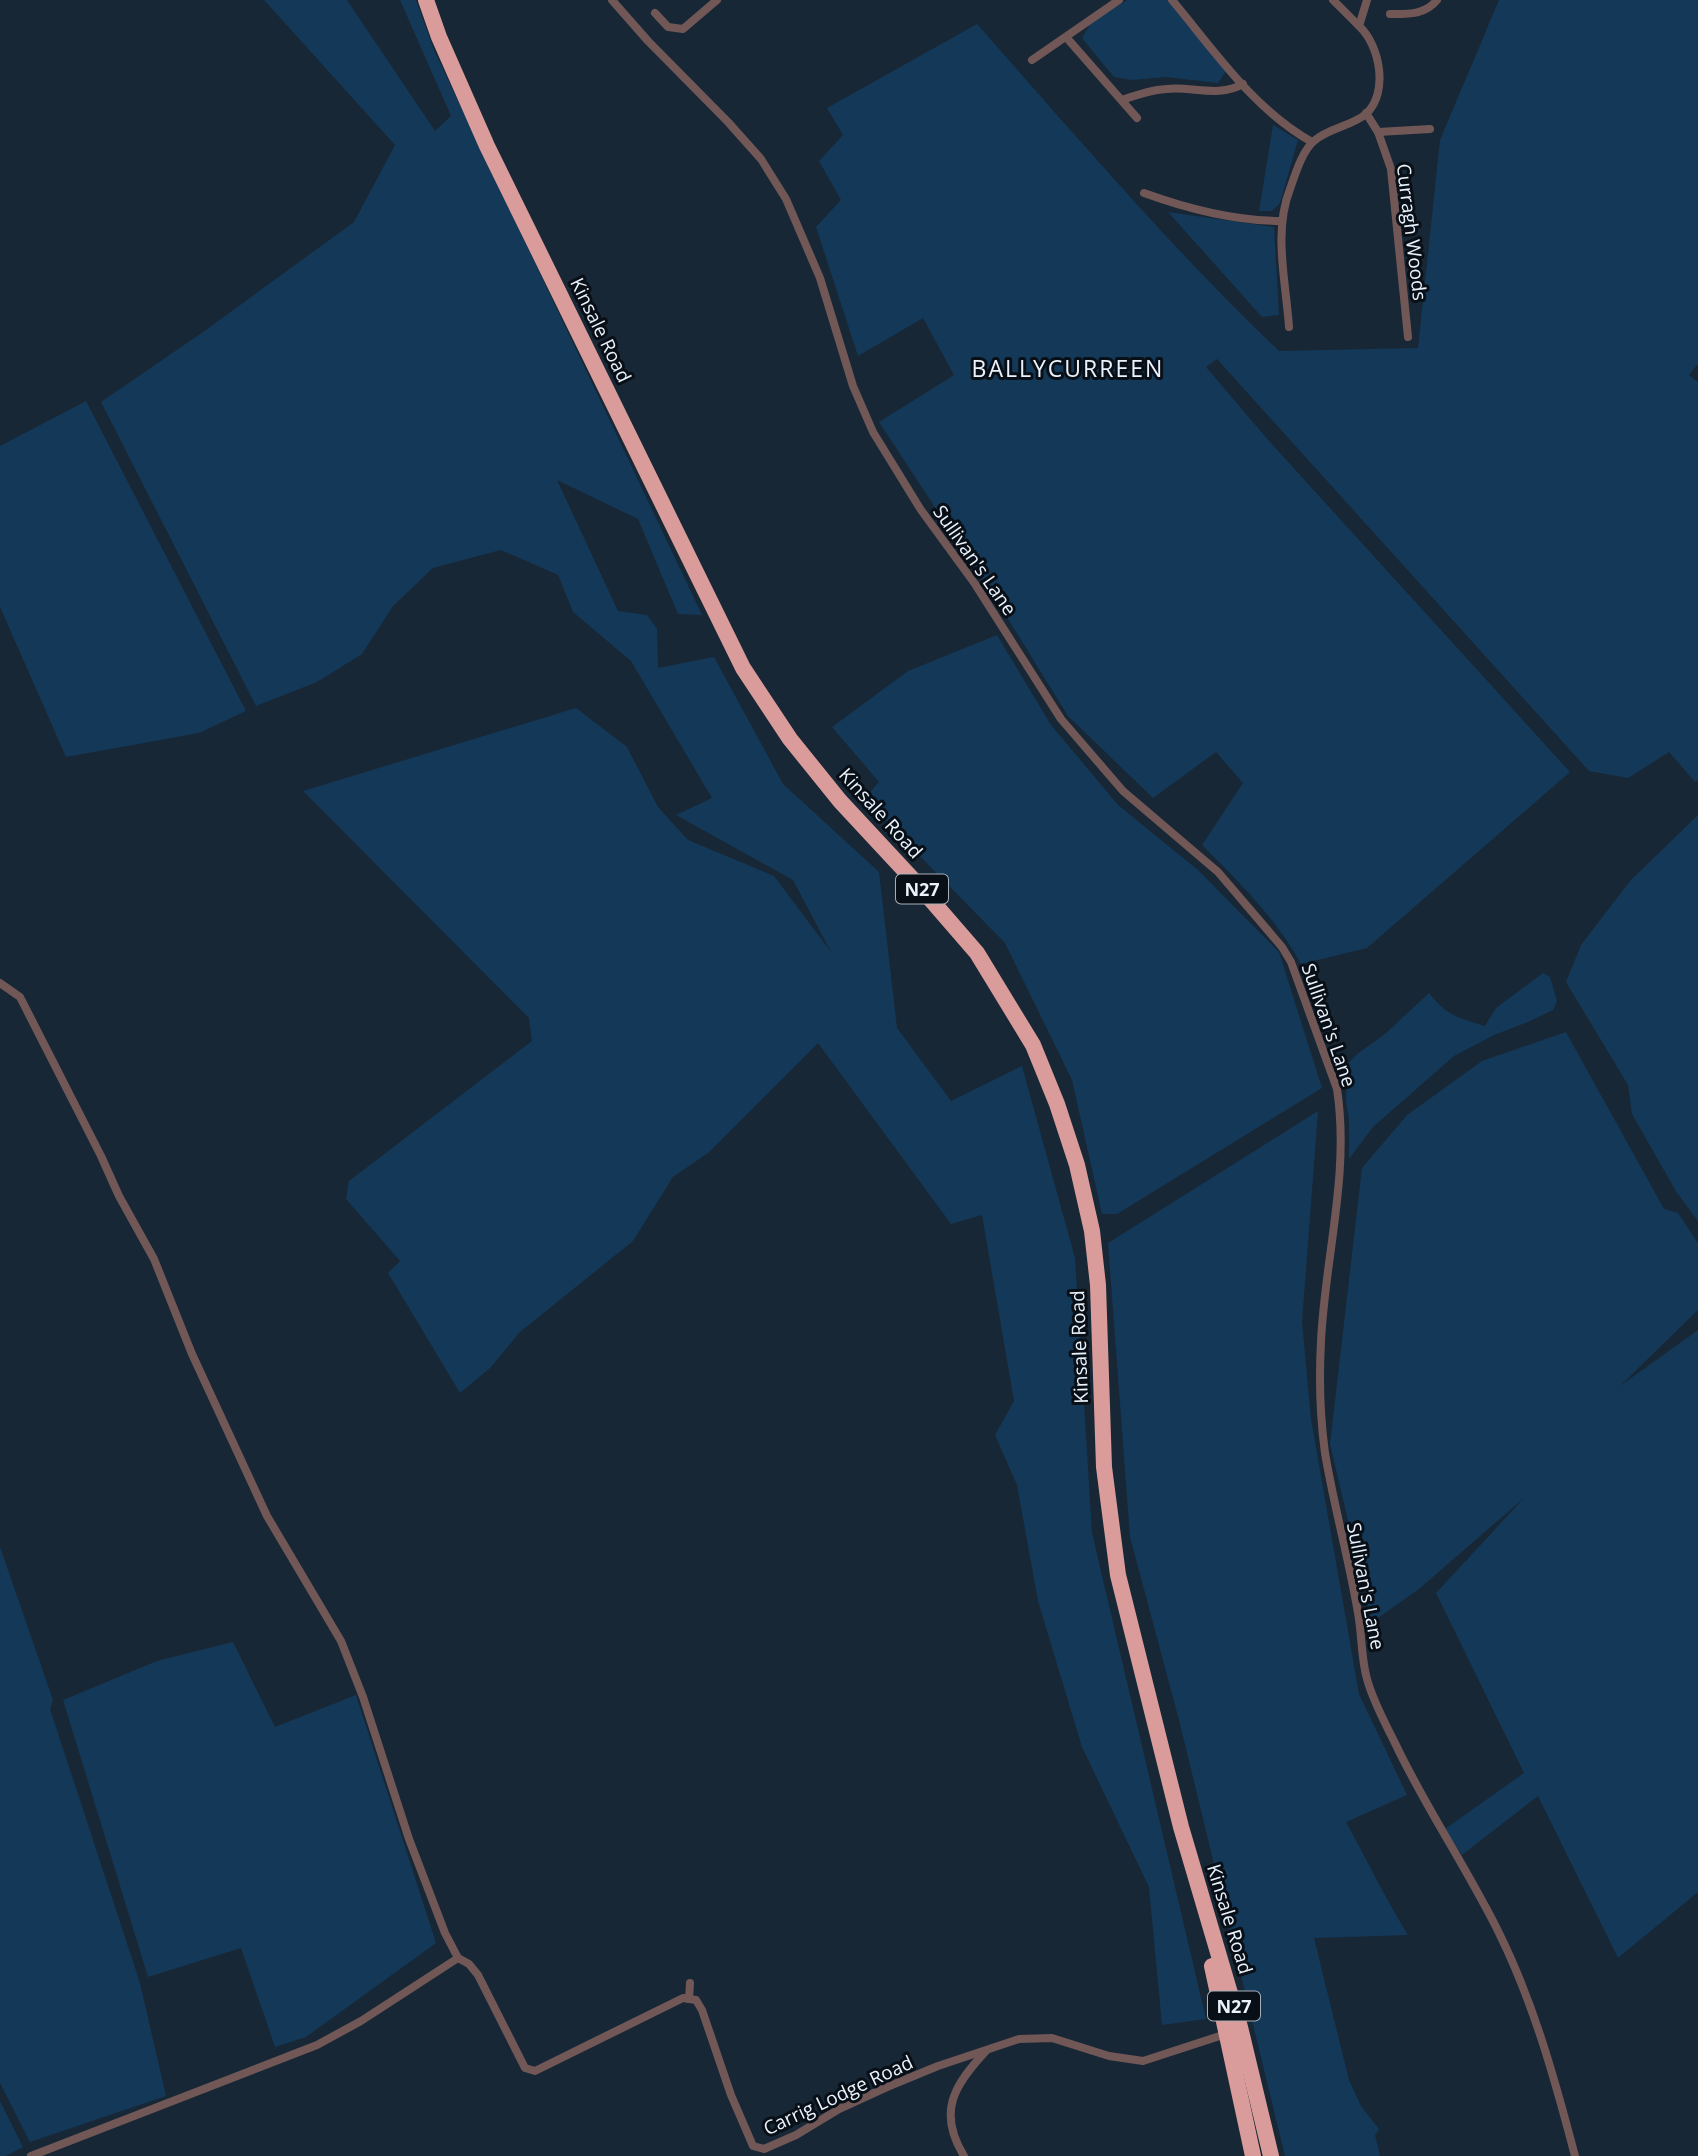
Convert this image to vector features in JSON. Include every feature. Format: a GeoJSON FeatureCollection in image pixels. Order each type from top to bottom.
{"type":"FeatureCollection","features":[{"type":"Feature","properties":{"kind":"highway","name":"Kinsale Road"},"geometry":{"type":"LineString","coordinates":[[426,0],[439,37],[488,146],[744,668],[790,739],[840,801],[977,953],[1033,1045],[1043,1068],[1077,1165],[1092,1231],[1098,1285],[1104,1467],[1118,1575],[1189,1857],[1253,2156]]}},
{"type":"Feature","properties":{"kind":"highway","name":"Kinsale Road"},"geometry":{"type":"LineString","coordinates":[[1189,1857],[1240,2027],[1271,2156]]}},
{"type":"Feature","properties":{"kind":"street","name":"Sullivan's Lane"},"geometry":{"type":"LineString","coordinates":[[612,0],[648,41],[729,122],[761,159],[786,199],[820,278],[853,386],[873,432],[921,510],[975,584],[1061,719],[1122,791],[1218,872],[1282,947],[1290,962],[1337,1090],[1339,1107],[1340,1149],[1334,1234],[1321,1340],[1321,1416],[1337,1518],[1359,1613],[1367,1678],[1378,1709],[1418,1793],[1498,1931],[1521,1980],[1550,2064],[1575,2156]]}},
{"type":"Feature","properties":{"kind":"street"},"geometry":{"type":"LineString","coordinates":[[655,13],[668,27],[683,29],[716,0]]}},
{"type":"Feature","properties":{"kind":"street"},"geometry":{"type":"LineString","coordinates":[[1032,60],[1119,0]]}},
{"type":"Feature","properties":{"kind":"street"},"geometry":{"type":"LineString","coordinates":[[1172,0],[1243,85],[1292,130],[1312,142]]}},
{"type":"Feature","properties":{"kind":"street"},"geometry":{"type":"LineString","coordinates":[[1289,327],[1282,213],[1290,188],[1312,142],[1366,113],[1375,100],[1381,72],[1367,33],[1333,0]]}},
{"type":"Feature","properties":{"kind":"street"},"geometry":{"type":"LineString","coordinates":[[1359,26],[1367,0]]}},
{"type":"Feature","properties":{"kind":"street"},"geometry":{"type":"LineString","coordinates":[[1390,14],[1415,14],[1430,8],[1437,0]]}},
{"type":"Feature","properties":{"kind":"street"},"geometry":{"type":"LineString","coordinates":[[1066,37],[1138,118]]}},
{"type":"Feature","properties":{"kind":"street"},"geometry":{"type":"LineString","coordinates":[[1122,100],[1166,89],[1219,92],[1231,91],[1243,85]]}},
{"type":"Feature","properties":{"kind":"street","name":"Curragh Woods"},"geometry":{"type":"LineString","coordinates":[[1366,113],[1378,132],[1391,169],[1408,337]]}},
{"type":"Feature","properties":{"kind":"street"},"geometry":{"type":"LineString","coordinates":[[1378,132],[1430,129]]}},
{"type":"Feature","properties":{"kind":"street"},"geometry":{"type":"LineString","coordinates":[[1144,192],[1185,208],[1256,221],[1282,222]]}},
{"type":"Feature","properties":{"kind":"street"},"geometry":{"type":"LineString","coordinates":[[0,983],[20,997],[92,1138],[118,1196],[154,1259],[192,1354],[267,1516],[341,1641],[444,1933],[458,1958],[469,1964],[478,1975],[525,2068],[535,2071],[683,1998],[689,1999],[690,1983]]}},
{"type":"Feature","properties":{"kind":"street"},"geometry":{"type":"LineString","coordinates":[[31,2156],[317,2045],[361,2021],[458,1958]]}},
{"type":"Feature","properties":{"kind":"street","name":"Carrig Lodge Road"},"geometry":{"type":"LineString","coordinates":[[689,1999],[696,2000],[702,2010],[753,2146],[764,2148],[796,2135],[839,2109],[887,2087],[989,2049]]}},
{"type":"Feature","properties":{"kind":"street"},"geometry":{"type":"LineString","coordinates":[[964,2156],[951,2129],[952,2097],[967,2073],[989,2049],[1019,2039],[1052,2038],[1109,2056],[1143,2061],[1226,2034]]}},
{"type":"Feature","properties":{"kind":"shaded area"},"geometry":{"type":"Polygon","coordinates":[[[264,0],[347,0],[435,131],[451,116],[400,0],[416,0],[434,50],[702,615],[678,614],[638,519],[557,480],[618,611],[647,615],[657,629],[658,668],[714,657],[783,784],[879,872],[897,1028],[951,1101],[1022,1066],[1075,1258],[1092,1533],[1206,2019],[1162,2025],[1149,1887],[1082,1747],[1038,1601],[1017,1485],[995,1435],[1014,1401],[982,1215],[951,1224],[818,1043],[708,1153],[673,1177],[633,1241],[520,1332],[490,1368],[460,1393],[388,1273],[400,1261],[346,1199],[349,1181],[532,1041],[529,1018],[303,791],[576,708],[627,747],[658,807],[688,840],[774,876],[831,952],[793,880],[676,815],[712,798],[631,661],[573,612],[558,575],[501,550],[433,568],[393,606],[362,654],[317,682],[256,706],[101,402],[354,222],[395,145],[264,0]]]}},
{"type":"Feature","properties":{"kind":"shaded area"},"geometry":{"type":"Polygon","coordinates":[[[1127,0],[1168,0],[1226,71],[1218,83],[1166,77],[1132,80],[1114,77],[1082,38],[1091,23],[1127,0]]]}},
{"type":"Feature","properties":{"kind":"shaded area"},"geometry":{"type":"Polygon","coordinates":[[[1499,0],[1698,0],[1698,364],[1689,375],[1698,382],[1698,780],[1695,782],[1669,752],[1628,778],[1589,771],[1217,359],[1206,367],[1269,441],[1570,772],[1367,948],[1301,964],[1268,916],[1202,845],[1243,783],[1216,752],[1153,798],[1068,716],[1005,614],[879,422],[954,375],[923,318],[858,356],[816,227],[841,200],[819,161],[843,135],[827,108],[977,24],[1162,232],[1279,351],[1418,348],[1440,140],[1499,0]]]}},
{"type":"Feature","properties":{"kind":"shaded area"},"geometry":{"type":"Polygon","coordinates":[[[1273,125],[1298,140],[1280,203],[1272,211],[1259,211],[1273,125]]]}},
{"type":"Feature","properties":{"kind":"shaded area"},"geometry":{"type":"Polygon","coordinates":[[[1168,212],[1274,227],[1279,315],[1262,317],[1168,212]]]}},
{"type":"Feature","properties":{"kind":"shaded area"},"geometry":{"type":"Polygon","coordinates":[[[86,401],[246,711],[199,733],[66,757],[0,607],[0,446],[86,401]]]}},
{"type":"Feature","properties":{"kind":"shaded area"},"geometry":{"type":"Polygon","coordinates":[[[997,635],[1051,725],[1118,805],[1198,870],[1279,952],[1322,1088],[1117,1214],[1102,1214],[1072,1080],[1005,943],[864,799],[879,782],[832,727],[908,671],[997,635]]]}},
{"type":"Feature","properties":{"kind":"shaded area"},"geometry":{"type":"Polygon","coordinates":[[[1698,815],[1698,1221],[1677,1193],[1632,1114],[1628,1085],[1566,982],[1581,945],[1630,881],[1698,815]]]}},
{"type":"Feature","properties":{"kind":"shaded area"},"geometry":{"type":"Polygon","coordinates":[[[1543,973],[1550,977],[1557,1001],[1553,1010],[1494,1035],[1454,1056],[1373,1127],[1349,1159],[1346,1100],[1348,1064],[1357,1054],[1385,1034],[1429,993],[1454,1015],[1485,1026],[1496,1008],[1543,973]]]}},
{"type":"Feature","properties":{"kind":"shaded area"},"geometry":{"type":"Polygon","coordinates":[[[1566,1032],[1664,1209],[1678,1213],[1698,1243],[1698,1310],[1620,1386],[1698,1330],[1698,1892],[1618,1958],[1538,1796],[1462,1855],[1445,1829],[1524,1773],[1436,1593],[1524,1498],[1419,1589],[1372,1622],[1330,1444],[1362,1168],[1407,1115],[1482,1061],[1566,1032]]]}},
{"type":"Feature","properties":{"kind":"shaded area"},"geometry":{"type":"Polygon","coordinates":[[[1318,1111],[1302,1322],[1311,1419],[1359,1694],[1407,1795],[1346,1822],[1408,1935],[1314,1938],[1349,2080],[1361,2106],[1379,2129],[1375,2135],[1380,2156],[1285,2156],[1180,1724],[1130,1537],[1108,1243],[1318,1111]]]}},
{"type":"Feature","properties":{"kind":"shaded area"},"geometry":{"type":"Polygon","coordinates":[[[0,1547],[53,1700],[50,1709],[140,1983],[166,2096],[30,2142],[0,2083],[0,1547]]]}},
{"type":"Feature","properties":{"kind":"shaded area"},"geometry":{"type":"Polygon","coordinates":[[[233,1642],[275,1727],[356,1695],[436,1943],[306,2037],[275,2047],[241,1948],[148,1977],[63,1700],[157,1661],[233,1642]]]}},
{"type":"Feature","properties":{"kind":"shaded area"},"geometry":{"type":"Polygon","coordinates":[[[0,2101],[23,2147],[6,2156],[0,2156],[0,2101]]]}},
{"type":"Feature","properties":{"kind":"district","name":"BALLYCURREEN"},"geometry":{"type":"Point","coordinates":[1068,368]}}]}
